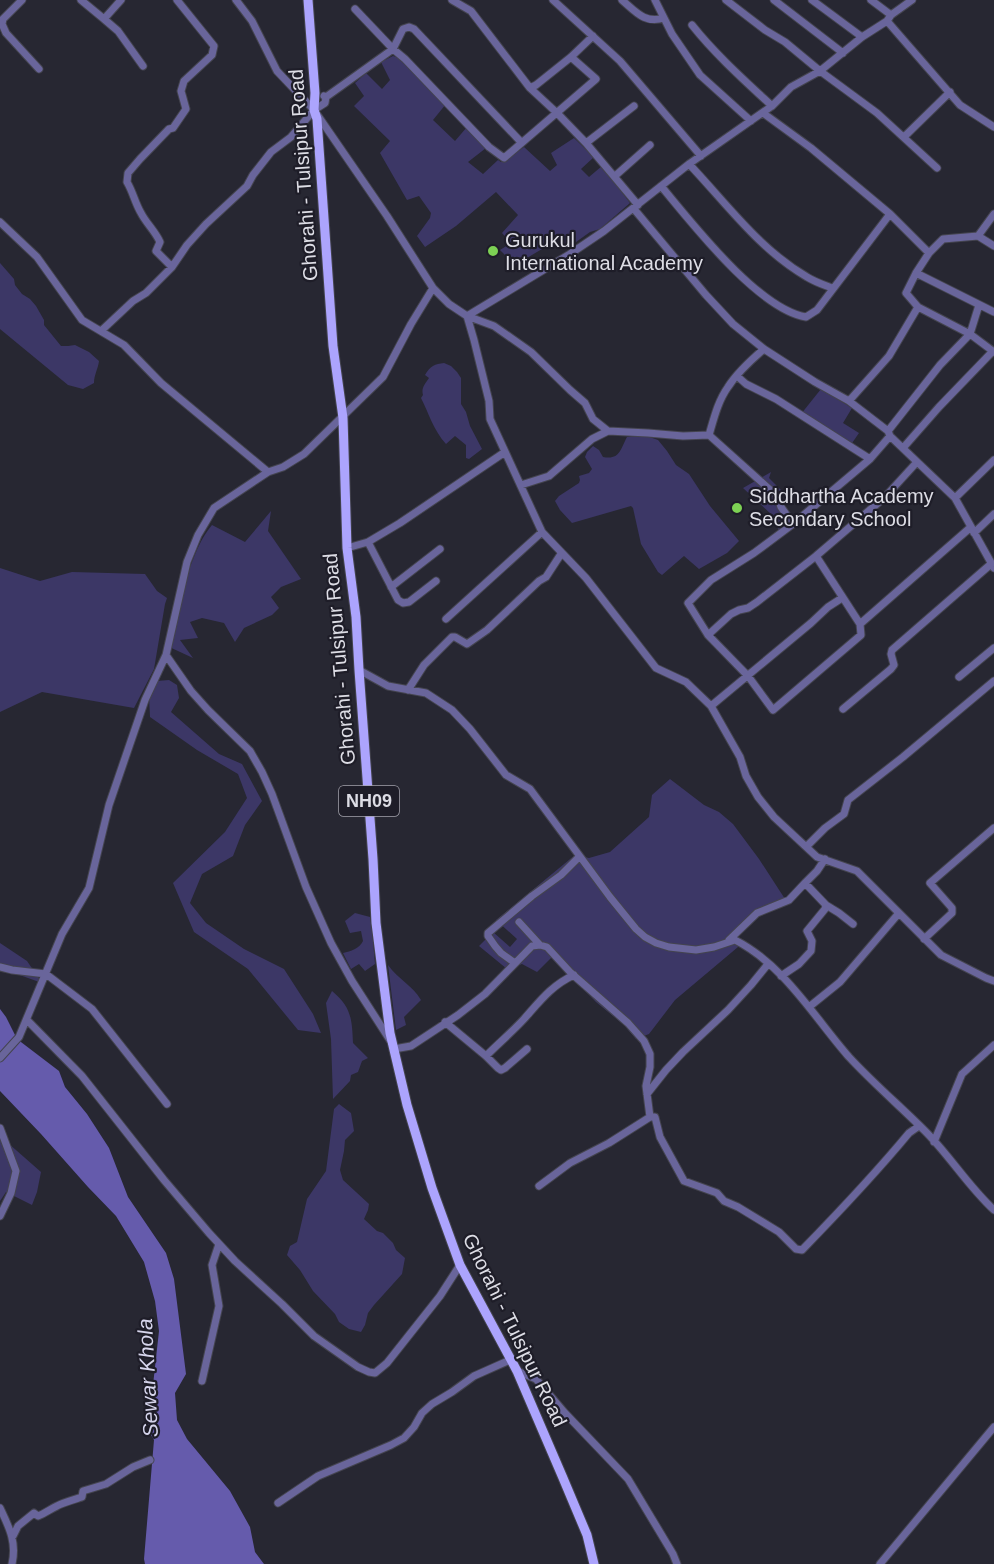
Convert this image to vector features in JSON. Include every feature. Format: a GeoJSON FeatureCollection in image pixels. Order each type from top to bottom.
{"type":"FeatureCollection","features":[{"type":"Feature","properties":{"kind":"main road","name":"Ghorahi - Tulsipur Road"},"geometry":{"type":"LineString","coordinates":[[308,0],[315,93],[314,110],[317,119],[333,346],[343,418],[347,548],[357,617],[376,923],[390,1033],[407,1105],[429,1178],[460,1265],[517,1371],[587,1535],[594,1564]]}},
{"type":"Feature","properties":{"kind":"street"},"geometry":{"type":"LineString","coordinates":[[22,0],[3,19],[2,24],[6,33],[39,69]]}},
{"type":"Feature","properties":{"kind":"street"},"geometry":{"type":"LineString","coordinates":[[81,0],[118,31],[143,66]]}},
{"type":"Feature","properties":{"kind":"street"},"geometry":{"type":"LineString","coordinates":[[104,19],[121,0]]}},
{"type":"Feature","properties":{"kind":"street"},"geometry":{"type":"LineString","coordinates":[[172,267],[156,250],[160,242],[140,212],[127,182],[128,173],[169,129],[173,128],[186,109],[181,91],[184,81],[212,55],[214,46],[177,0]]}},
{"type":"Feature","properties":{"kind":"street"},"geometry":{"type":"LineString","coordinates":[[452,0],[471,11],[530,88],[586,143],[615,176],[636,207],[706,295],[733,324],[764,349],[849,401],[889,433],[955,498],[993,566],[892,650],[894,665],[891,669],[843,709]]}},
{"type":"Feature","properties":{"kind":"street"},"geometry":{"type":"LineString","coordinates":[[553,0],[620,61],[701,156]]}},
{"type":"Feature","properties":{"kind":"street"},"geometry":{"type":"LineString","coordinates":[[622,0],[648,20],[656,21],[664,18]]}},
{"type":"Feature","properties":{"kind":"street"},"geometry":{"type":"LineString","coordinates":[[654,0],[672,34],[700,75],[751,121]]}},
{"type":"Feature","properties":{"kind":"street"},"geometry":{"type":"LineString","coordinates":[[726,0],[877,113],[905,136],[937,168]]}},
{"type":"Feature","properties":{"kind":"street"},"geometry":{"type":"LineString","coordinates":[[774,0],[843,53]]}},
{"type":"Feature","properties":{"kind":"street"},"geometry":{"type":"LineString","coordinates":[[812,0],[862,37]]}},
{"type":"Feature","properties":{"kind":"street"},"geometry":{"type":"LineString","coordinates":[[871,0],[889,18],[960,105],[994,128]]}},
{"type":"Feature","properties":{"kind":"street"},"geometry":{"type":"LineString","coordinates":[[467,316],[570,255],[636,207],[689,164],[763,113],[792,87],[819,71],[912,0]]}},
{"type":"Feature","properties":{"kind":"street"},"geometry":{"type":"LineString","coordinates":[[240,1],[277,71],[314,110],[433,288],[449,304],[467,316],[494,326],[531,352],[585,403],[592,419],[608,431]]}},
{"type":"Feature","properties":{"kind":"street"},"geometry":{"type":"LineString","coordinates":[[355,9],[489,147],[504,158],[596,79],[571,57]]}},
{"type":"Feature","properties":{"kind":"street"},"geometry":{"type":"LineString","coordinates":[[692,24],[701,37],[732,69],[772,106]]}},
{"type":"Feature","properties":{"kind":"street"},"geometry":{"type":"LineString","coordinates":[[101,331],[133,301],[146,293],[172,267],[187,245],[206,224],[247,186],[271,152],[291,137],[314,110],[325,103],[326,97],[393,49],[403,29],[409,27],[414,29],[521,142]]}},
{"type":"Feature","properties":{"kind":"street"},"geometry":{"type":"LineString","coordinates":[[530,88],[571,57],[593,36]]}},
{"type":"Feature","properties":{"kind":"street"},"geometry":{"type":"LineString","coordinates":[[905,136],[950,92]]}},
{"type":"Feature","properties":{"kind":"street"},"geometry":{"type":"LineString","coordinates":[[315,93],[326,97]]}},
{"type":"Feature","properties":{"kind":"street"},"geometry":{"type":"LineString","coordinates":[[586,143],[634,106]]}},
{"type":"Feature","properties":{"kind":"street"},"geometry":{"type":"LineString","coordinates":[[763,113],[812,148],[890,214],[929,253]]}},
{"type":"Feature","properties":{"kind":"street"},"geometry":{"type":"LineString","coordinates":[[615,176],[650,145]]}},
{"type":"Feature","properties":{"kind":"street"},"geometry":{"type":"LineString","coordinates":[[689,164],[758,240],[808,278],[832,288]]}},
{"type":"Feature","properties":{"kind":"street"},"geometry":{"type":"LineString","coordinates":[[661,186],[741,276],[772,302],[796,316],[806,317],[817,310],[890,214]]}},
{"type":"Feature","properties":{"kind":"street"},"geometry":{"type":"LineString","coordinates":[[978,236],[994,215]]}},
{"type":"Feature","properties":{"kind":"street"},"geometry":{"type":"LineString","coordinates":[[0,222],[37,257],[82,320],[124,345],[161,383],[268,472]]}},
{"type":"Feature","properties":{"kind":"street"},"geometry":{"type":"LineString","coordinates":[[903,448],[993,352],[970,333],[918,307],[906,293],[929,253],[943,239],[978,236],[994,246]]}},
{"type":"Feature","properties":{"kind":"street"},"geometry":{"type":"LineString","coordinates":[[916,273],[994,312]]}},
{"type":"Feature","properties":{"kind":"street"},"geometry":{"type":"LineString","coordinates":[[0,1058],[19,1037],[62,934],[89,888],[109,805],[144,700],[166,655],[187,562],[198,535],[214,508],[268,472],[283,468],[304,454],[383,377],[433,288]]}},
{"type":"Feature","properties":{"kind":"street"},"geometry":{"type":"LineString","coordinates":[[816,556],[860,624],[861,635],[773,710],[748,676],[708,635],[688,603],[711,580],[754,553],[793,524],[870,459],[940,365],[970,333],[980,305]]}},
{"type":"Feature","properties":{"kind":"street"},"geometry":{"type":"LineString","coordinates":[[849,401],[889,356],[918,307]]}},
{"type":"Feature","properties":{"kind":"street"},"geometry":{"type":"LineString","coordinates":[[467,316],[489,401],[490,419],[542,532],[586,578],[656,668],[686,682],[711,706],[740,757],[746,776],[774,818],[817,857],[857,871],[941,955],[994,981]]}},
{"type":"Feature","properties":{"kind":"street"},"geometry":{"type":"LineString","coordinates":[[709,435],[720,402],[729,385],[764,349]]}},
{"type":"Feature","properties":{"kind":"street"},"geometry":{"type":"LineString","coordinates":[[737,376],[746,384],[776,399],[870,459]]}},
{"type":"Feature","properties":{"kind":"street"},"geometry":{"type":"LineString","coordinates":[[521,485],[549,476],[592,439],[608,431],[683,436],[709,435],[777,496],[793,524]]}},
{"type":"Feature","properties":{"kind":"street"},"geometry":{"type":"LineString","coordinates":[[347,548],[368,542],[400,523],[505,453]]}},
{"type":"Feature","properties":{"kind":"street"},"geometry":{"type":"LineString","coordinates":[[955,498],[994,460]]}},
{"type":"Feature","properties":{"kind":"street"},"geometry":{"type":"LineString","coordinates":[[708,635],[731,614],[757,602],[816,556],[885,497],[917,462]]}},
{"type":"Feature","properties":{"kind":"street"},"geometry":{"type":"LineString","coordinates":[[860,624],[994,514]]}},
{"type":"Feature","properties":{"kind":"street"},"geometry":{"type":"LineString","coordinates":[[446,619],[542,532]]}},
{"type":"Feature","properties":{"kind":"street"},"geometry":{"type":"LineString","coordinates":[[368,542],[398,600],[403,603],[409,602],[436,581]]}},
{"type":"Feature","properties":{"kind":"street"},"geometry":{"type":"LineString","coordinates":[[391,587],[440,549]]}},
{"type":"Feature","properties":{"kind":"street"},"geometry":{"type":"LineString","coordinates":[[408,690],[424,665],[446,642],[455,637],[467,644],[473,642],[546,577],[561,554]]}},
{"type":"Feature","properties":{"kind":"street"},"geometry":{"type":"LineString","coordinates":[[711,706],[842,597]]}},
{"type":"Feature","properties":{"kind":"street"},"geometry":{"type":"LineString","coordinates":[[959,678],[994,648]]}},
{"type":"Feature","properties":{"kind":"street"},"geometry":{"type":"LineString","coordinates":[[166,655],[207,710],[250,751],[272,794],[306,887],[331,944],[394,1048],[411,1046],[458,1015],[485,994],[527,950],[532,946],[540,945],[547,947],[644,1041],[650,1054],[646,1086],[650,1117]]}},
{"type":"Feature","properties":{"kind":"street"},"geometry":{"type":"LineString","coordinates":[[359,670],[388,686],[426,693],[452,710],[506,775],[530,789],[579,857],[636,929],[645,937],[669,947],[696,950],[735,940],[760,955],[809,1007],[849,1057],[934,1142],[979,1196],[994,1210]]}},
{"type":"Feature","properties":{"kind":"street"},"geometry":{"type":"LineString","coordinates":[[807,846],[825,828],[844,814],[848,800],[994,681]]}},
{"type":"Feature","properties":{"kind":"street"},"geometry":{"type":"LineString","coordinates":[[924,939],[952,913],[952,908],[930,883],[994,828]]}},
{"type":"Feature","properties":{"kind":"street"},"geometry":{"type":"LineString","coordinates":[[515,963],[495,946],[488,933],[579,857]]}},
{"type":"Feature","properties":{"kind":"street"},"geometry":{"type":"LineString","coordinates":[[728,941],[757,913],[789,900],[825,860]]}},
{"type":"Feature","properties":{"kind":"street"},"geometry":{"type":"LineString","coordinates":[[805,883],[826,905],[853,924]]}},
{"type":"Feature","properties":{"kind":"street"},"geometry":{"type":"LineString","coordinates":[[781,976],[799,964],[811,951],[812,941],[807,931],[826,905]]}},
{"type":"Feature","properties":{"kind":"street"},"geometry":{"type":"LineString","coordinates":[[809,1007],[840,982],[899,913]]}},
{"type":"Feature","properties":{"kind":"street"},"geometry":{"type":"LineString","coordinates":[[519,922],[540,945]]}},
{"type":"Feature","properties":{"kind":"street"},"geometry":{"type":"LineString","coordinates":[[647,1094],[666,1070],[728,1010],[768,964]]}},
{"type":"Feature","properties":{"kind":"street"},"geometry":{"type":"LineString","coordinates":[[0,966],[12,970],[46,974],[92,1009],[167,1104]]}},
{"type":"Feature","properties":{"kind":"street"},"geometry":{"type":"LineString","coordinates":[[986,978],[994,972]]}},
{"type":"Feature","properties":{"kind":"street"},"geometry":{"type":"LineString","coordinates":[[486,1056],[560,981],[574,975]]}},
{"type":"Feature","properties":{"kind":"street"},"geometry":{"type":"LineString","coordinates":[[27,1020],[82,1076],[164,1180],[219,1244],[314,1336],[350,1362],[375,1373],[387,1363],[440,1296],[460,1265]]}},
{"type":"Feature","properties":{"kind":"street"},"geometry":{"type":"LineString","coordinates":[[446,1022],[501,1070],[527,1049]]}},
{"type":"Feature","properties":{"kind":"street"},"geometry":{"type":"LineString","coordinates":[[934,1142],[962,1074],[994,1045]]}},
{"type":"Feature","properties":{"kind":"street"},"geometry":{"type":"LineString","coordinates":[[539,1186],[570,1163],[609,1143],[650,1117],[655,1117],[660,1137],[684,1181],[717,1193],[724,1202],[779,1232],[796,1250],[802,1250],[918,1126]]}},
{"type":"Feature","properties":{"kind":"street"},"geometry":{"type":"LineString","coordinates":[[0,1128],[3,1144],[16,1171],[11,1193],[0,1216]]}},
{"type":"Feature","properties":{"kind":"street"},"geometry":{"type":"LineString","coordinates":[[202,1381],[219,1306],[212,1265],[219,1244]]}},
{"type":"Feature","properties":{"kind":"street"},"geometry":{"type":"LineString","coordinates":[[278,1503],[318,1476],[404,1438],[422,1413],[432,1404],[474,1376],[510,1360]]}},
{"type":"Feature","properties":{"kind":"street"},"geometry":{"type":"LineString","coordinates":[[517,1371],[536,1379],[628,1479],[677,1564]]}},
{"type":"Feature","properties":{"kind":"street"},"geometry":{"type":"LineString","coordinates":[[880,1564],[994,1426]]}},
{"type":"Feature","properties":{"kind":"street"},"geometry":{"type":"LineString","coordinates":[[13,1536],[18,1526],[34,1513],[38,1516],[82,1497],[83,1491],[106,1484],[133,1467],[150,1460]]}},
{"type":"Feature","properties":{"kind":"street"},"geometry":{"type":"LineString","coordinates":[[0,1508],[13,1536],[12,1564]]}},
{"type":"Feature","properties":{"kind":"shaded area"},"geometry":{"type":"Polygon","coordinates":[[[393,56],[405,60],[446,104],[433,120],[455,141],[467,127],[486,148],[468,162],[483,174],[498,160],[505,161],[524,147],[550,171],[557,165],[551,153],[574,138],[594,157],[581,169],[589,177],[602,166],[630,203],[600,229],[590,232],[569,247],[559,239],[515,265],[500,250],[511,243],[502,233],[518,215],[496,192],[456,226],[425,247],[417,236],[431,213],[419,196],[407,200],[380,153],[390,141],[354,106],[364,96],[355,83],[366,73],[382,89],[390,80],[381,62],[393,56]]]}},
{"type":"Feature","properties":{"kind":"shaded area"},"geometry":{"type":"Polygon","coordinates":[[[0,263],[14,279],[15,285],[22,294],[36,306],[44,320],[44,325],[61,346],[75,345],[89,352],[99,361],[94,383],[83,389],[68,385],[0,329],[0,263]]]}},
{"type":"Feature","properties":{"kind":"shaded area"},"geometry":{"type":"Polygon","coordinates":[[[444,363],[451,366],[461,378],[461,404],[482,449],[469,459],[466,458],[466,445],[455,436],[446,444],[442,439],[421,398],[429,378],[425,375],[433,366],[444,363]]]}},
{"type":"Feature","properties":{"kind":"shaded area"},"geometry":{"type":"Polygon","coordinates":[[[821,389],[852,408],[843,423],[859,433],[850,446],[801,414],[821,389]]]}},
{"type":"Feature","properties":{"kind":"shaded area"},"geometry":{"type":"Polygon","coordinates":[[[644,435],[658,440],[676,465],[689,474],[710,506],[739,541],[727,553],[699,569],[684,556],[662,575],[658,572],[641,544],[631,506],[572,523],[555,501],[579,483],[579,476],[589,473],[592,469],[585,457],[593,446],[603,457],[609,458],[619,453],[627,437],[644,435]]]}},
{"type":"Feature","properties":{"kind":"shaded area"},"geometry":{"type":"Polygon","coordinates":[[[771,472],[769,478],[782,491],[784,516],[779,531],[771,514],[743,488],[771,472]]]}},
{"type":"Feature","properties":{"kind":"shaded area"},"geometry":{"type":"Polygon","coordinates":[[[271,511],[268,531],[301,579],[281,587],[271,597],[279,608],[272,615],[244,628],[235,642],[224,623],[202,618],[190,622],[198,638],[180,640],[193,658],[165,645],[190,567],[202,540],[212,525],[245,542],[271,511]]]}},
{"type":"Feature","properties":{"kind":"shaded area"},"geometry":{"type":"Polygon","coordinates":[[[0,568],[40,581],[72,572],[145,574],[157,591],[167,598],[154,669],[134,708],[42,692],[0,712],[0,568]]]}},
{"type":"Feature","properties":{"kind":"shaded area"},"geometry":{"type":"Polygon","coordinates":[[[169,680],[177,685],[179,698],[171,712],[219,754],[242,764],[262,801],[245,825],[233,856],[202,874],[190,903],[206,923],[244,949],[284,969],[313,1014],[321,1033],[298,1030],[248,969],[194,932],[173,883],[225,832],[247,798],[238,774],[197,750],[150,717],[149,696],[157,681],[169,680]]]}},
{"type":"Feature","properties":{"kind":"shaded area"},"geometry":{"type":"Polygon","coordinates":[[[670,779],[733,824],[785,899],[761,908],[734,931],[738,947],[675,1000],[649,1034],[636,1039],[552,957],[537,972],[522,964],[507,969],[479,946],[493,932],[510,947],[517,939],[496,920],[575,855],[589,858],[610,852],[649,817],[652,795],[670,779]]]}},
{"type":"Feature","properties":{"kind":"shaded area"},"geometry":{"type":"Polygon","coordinates":[[[355,913],[370,917],[375,964],[365,971],[359,964],[351,969],[343,953],[357,948],[363,941],[361,931],[350,933],[345,921],[355,913]]]}},
{"type":"Feature","properties":{"kind":"shaded area"},"geometry":{"type":"Polygon","coordinates":[[[0,943],[27,961],[42,983],[0,968],[0,943]]]}},
{"type":"Feature","properties":{"kind":"shaded area"},"geometry":{"type":"Polygon","coordinates":[[[388,965],[421,1000],[404,1017],[406,1025],[396,1030],[388,965]]]}},
{"type":"Feature","properties":{"kind":"shaded area"},"geometry":{"type":"Polygon","coordinates":[[[332,991],[347,1008],[353,1043],[368,1058],[362,1061],[358,1072],[351,1075],[350,1081],[333,1099],[331,1039],[326,1003],[332,991]]]}},
{"type":"Feature","properties":{"kind":"shaded area"},"geometry":{"type":"Polygon","coordinates":[[[0,1009],[17,1039],[59,1071],[65,1087],[87,1114],[109,1148],[128,1197],[166,1253],[174,1279],[186,1374],[175,1393],[177,1420],[187,1439],[230,1491],[250,1527],[255,1552],[264,1564],[145,1564],[154,1440],[148,1430],[159,1331],[155,1301],[144,1262],[116,1216],[0,1091],[0,1009]]]}},
{"type":"Feature","properties":{"kind":"shaded area"},"geometry":{"type":"Polygon","coordinates":[[[339,1104],[351,1113],[354,1131],[345,1140],[340,1170],[343,1180],[369,1204],[364,1219],[377,1231],[383,1233],[405,1258],[402,1274],[368,1313],[361,1332],[349,1329],[339,1322],[287,1255],[290,1246],[297,1242],[307,1199],[326,1171],[334,1109],[339,1104]]]}},
{"type":"Feature","properties":{"kind":"shaded area"},"geometry":{"type":"Polygon","coordinates":[[[0,1136],[41,1172],[32,1205],[6,1192],[0,1201],[0,1136]]]}},
{"type":"Feature","properties":{"kind":"place","name":"Gurukul International Academy"},"geometry":{"type":"Point","coordinates":[493,251]}},
{"type":"Feature","properties":{"kind":"place","name":"Siddhartha Academy Secondary School"},"geometry":{"type":"Point","coordinates":[737,508]}},
{"type":"Feature","properties":{"kind":"water label","name":"Sewar Khola"},"geometry":{"type":"Point","coordinates":[148,1378]}}]}
